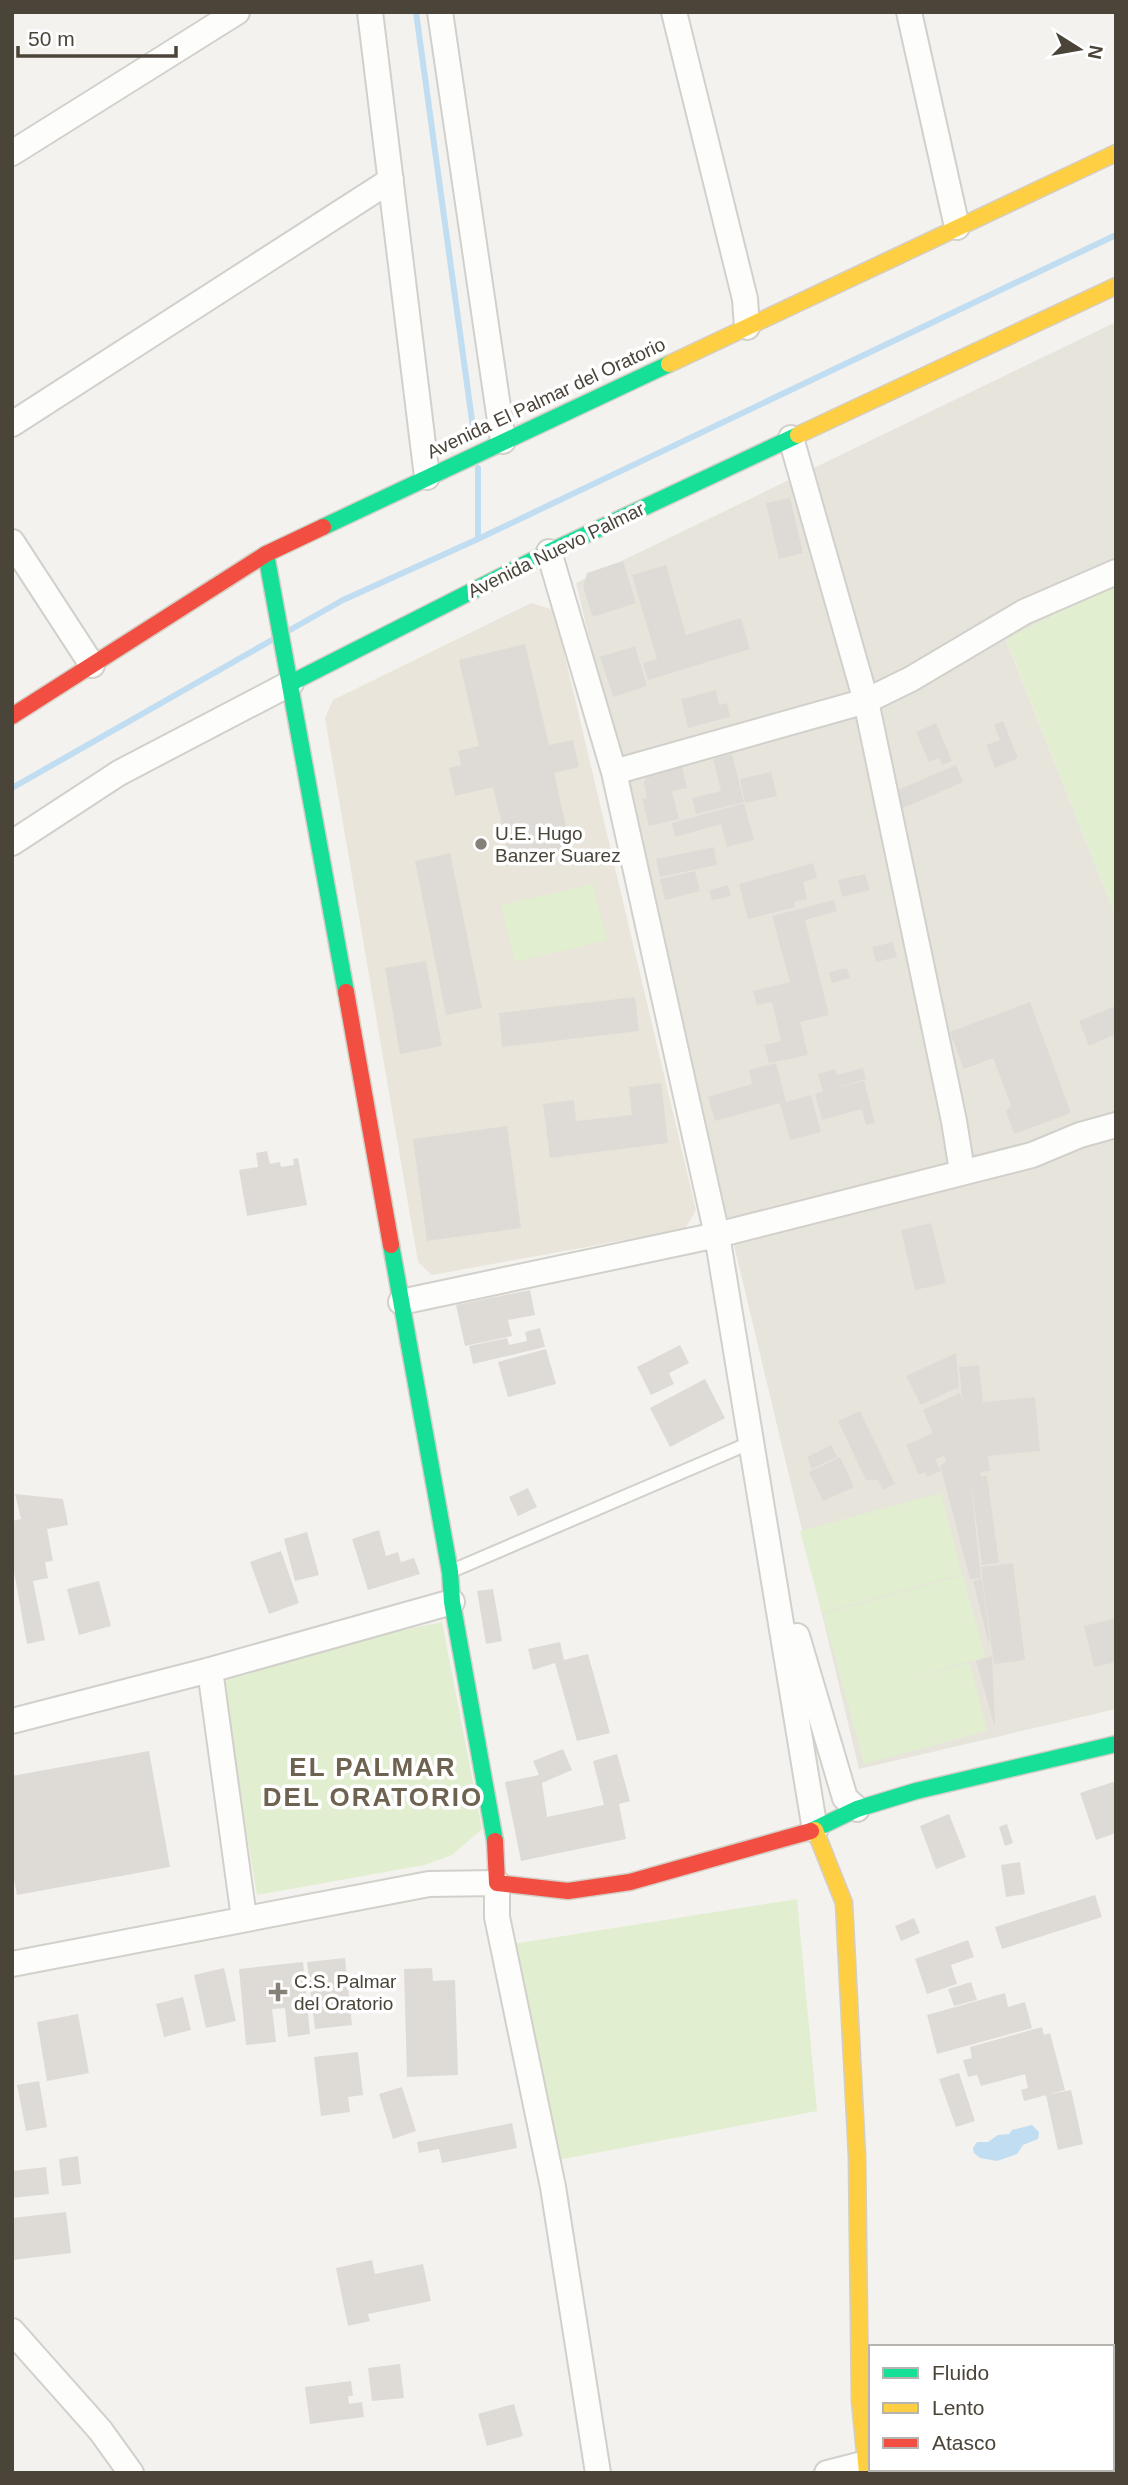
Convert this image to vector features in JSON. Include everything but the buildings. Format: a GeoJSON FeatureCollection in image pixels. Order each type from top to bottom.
{"type":"FeatureCollection","features":[{"type":"Feature","properties":{"kind":"main road","name":"Avenida El Palmar del Oratorio"},"geometry":{"type":"LineString","coordinates":[[12,716],[266,555],[1116,153]]}},
{"type":"Feature","properties":{"kind":"main road","name":"Avenida Nuevo Palmar"},"geometry":{"type":"LineString","coordinates":[[291,683],[549,552],[1116,286]]}},
{"type":"Feature","properties":{"kind":"main road"},"geometry":{"type":"LineString","coordinates":[[266,555],[450,1572],[452,1602],[494,1826],[497,1883],[568,1891],[630,1882],[815,1830],[857,1809],[916,1791],[1116,1744]]}},
{"type":"Feature","properties":{"kind":"main road"},"geometry":{"type":"LineString","coordinates":[[815,1830],[845,1903],[857,2156],[860,2401],[867,2468]]}},
{"type":"Feature","properties":{"kind":"street"},"geometry":{"type":"LineString","coordinates":[[12,153],[237,12]]}},
{"type":"Feature","properties":{"kind":"street"},"geometry":{"type":"LineString","coordinates":[[370,12],[427,477]]}},
{"type":"Feature","properties":{"kind":"street"},"geometry":{"type":"LineString","coordinates":[[440,12],[503,441]]}},
{"type":"Feature","properties":{"kind":"street"},"geometry":{"type":"LineString","coordinates":[[674,12],[745,299],[747,327]]}},
{"type":"Feature","properties":{"kind":"street"},"geometry":{"type":"LineString","coordinates":[[909,12],[957,227]]}},
{"type":"Feature","properties":{"kind":"street"},"geometry":{"type":"LineString","coordinates":[[12,424],[391,180]]}},
{"type":"Feature","properties":{"kind":"street"},"geometry":{"type":"LineString","coordinates":[[791,438],[866,701],[954,1121],[962,1171]]}},
{"type":"Feature","properties":{"kind":"street"},"geometry":{"type":"LineString","coordinates":[[12,542],[92,665]]}},
{"type":"Feature","properties":{"kind":"street"},"geometry":{"type":"LineString","coordinates":[[549,552],[614,772],[717,1235],[815,1830]]}},
{"type":"Feature","properties":{"kind":"street"},"geometry":{"type":"LineString","coordinates":[[614,772],[866,701],[911,679],[1024,612],[1116,572]]}},
{"type":"Feature","properties":{"kind":"street","name":"Avenida Nuevo Palmar"},"geometry":{"type":"LineString","coordinates":[[12,843],[119,773],[291,683]]}},
{"type":"Feature","properties":{"kind":"street"},"geometry":{"type":"LineString","coordinates":[[401,1303],[717,1235],[1032,1155],[1080,1135],[1116,1125]]}},
{"type":"Feature","properties":{"kind":"street"},"geometry":{"type":"LineString","coordinates":[[768,1541],[845,1798],[857,1809]]}},
{"type":"Feature","properties":{"kind":"street"},"geometry":{"type":"LineString","coordinates":[[12,1721],[210,1670],[452,1602]]}},
{"type":"Feature","properties":{"kind":"street"},"geometry":{"type":"LineString","coordinates":[[210,1670],[244,1918]]}},
{"type":"Feature","properties":{"kind":"street"},"geometry":{"type":"LineString","coordinates":[[12,1964],[429,1884],[497,1883],[497,1917],[553,2187],[598,2473]]}},
{"type":"Feature","properties":{"kind":"street"},"geometry":{"type":"LineString","coordinates":[[12,2331],[100,2430],[131,2473]]}},
{"type":"Feature","properties":{"kind":"street"},"geometry":{"type":"LineString","coordinates":[[827,2473],[867,2468]]}},
{"type":"Feature","properties":{"kind":"lane"},"geometry":{"type":"LineString","coordinates":[[450,1572],[752,1442]]}},
{"type":"Feature","properties":{"kind":"shaded area"},"geometry":{"type":"Polygon","coordinates":[[[1116,322],[1116,583],[1006,640],[1116,917],[1116,1709],[859,1769],[576,583],[1116,322]]]}},
{"type":"Feature","properties":{"kind":"shaded area"},"geometry":{"type":"Polygon","coordinates":[[[531,603],[554,610],[696,1210],[685,1229],[432,1275],[418,1262],[325,718],[333,700],[531,603]]]}},
{"type":"Feature","properties":{"kind":"green space"},"geometry":{"type":"Polygon","coordinates":[[[1116,583],[1116,917],[1006,639],[1116,583]]]}},
{"type":"Feature","properties":{"kind":"green space"},"geometry":{"type":"Polygon","coordinates":[[[593,884],[607,940],[515,962],[501,905],[593,884]]]}},
{"type":"Feature","properties":{"kind":"green space"},"geometry":{"type":"Polygon","coordinates":[[[941,1493],[962,1574],[822,1613],[800,1531],[941,1493]]]}},
{"type":"Feature","properties":{"kind":"green space"},"geometry":{"type":"Polygon","coordinates":[[[963,1575],[985,1657],[904,1680],[970,1663],[987,1731],[864,1764],[823,1614],[963,1575]]]}},
{"type":"Feature","properties":{"kind":"green space"},"geometry":{"type":"Polygon","coordinates":[[[442,1622],[482,1829],[452,1855],[424,1865],[257,1895],[220,1675],[334,1645],[442,1622]]]}},
{"type":"Feature","properties":{"kind":"green space"},"geometry":{"type":"Polygon","coordinates":[[[797,1899],[817,2111],[558,2160],[513,1944],[797,1899]]]}},
{"type":"Feature","properties":{"kind":"water"},"geometry":{"type":"Polygon","coordinates":[[[1032,2125],[1039,2132],[1038,2139],[1023,2145],[1017,2154],[997,2161],[980,2158],[974,2153],[973,2148],[977,2142],[988,2142],[998,2135],[1009,2134],[1012,2130],[1032,2125]]]}},
{"type":"Feature","properties":{"kind":"waterway"},"geometry":{"type":"LineString","coordinates":[[416,12],[474,435]]}},
{"type":"Feature","properties":{"kind":"waterway"},"geometry":{"type":"LineString","coordinates":[[290,630],[343,600],[478,539],[1116,235]]}},
{"type":"Feature","properties":{"kind":"waterway"},"geometry":{"type":"LineString","coordinates":[[478,468],[478,539]]}},
{"type":"Feature","properties":{"kind":"waterway"},"geometry":{"type":"LineString","coordinates":[[12,788],[272,640]]}},
{"type":"Feature","properties":{"kind":"traffic: fast"},"geometry":{"type":"LineString","coordinates":[[323,527],[669,364]]}},
{"type":"Feature","properties":{"kind":"traffic: fast"},"geometry":{"type":"LineString","coordinates":[[291,683],[549,552],[798,435]]}},
{"type":"Feature","properties":{"kind":"traffic: fast"},"geometry":{"type":"LineString","coordinates":[[266,554],[346,992]]}},
{"type":"Feature","properties":{"kind":"traffic: fast"},"geometry":{"type":"LineString","coordinates":[[391,1245],[495,1841]]}},
{"type":"Feature","properties":{"kind":"traffic: fast"},"geometry":{"type":"LineString","coordinates":[[811,1831],[857,1809],[916,1791],[1116,1744]]}},
{"type":"Feature","properties":{"kind":"traffic: slow"},"geometry":{"type":"LineString","coordinates":[[669,364],[1116,153]]}},
{"type":"Feature","properties":{"kind":"traffic: slow"},"geometry":{"type":"LineString","coordinates":[[798,435],[1116,286]]}},
{"type":"Feature","properties":{"kind":"traffic: slow"},"geometry":{"type":"LineString","coordinates":[[815,1830],[844,1903],[857,2156],[860,2401],[867,2473]]}},
{"type":"Feature","properties":{"kind":"traffic: jam"},"geometry":{"type":"LineString","coordinates":[[12,716],[266,554],[323,527]]}},
{"type":"Feature","properties":{"kind":"traffic: jam"},"geometry":{"type":"LineString","coordinates":[[346,992],[391,1245]]}},
{"type":"Feature","properties":{"kind":"traffic: jam"},"geometry":{"type":"LineString","coordinates":[[495,1841],[497,1883],[568,1891],[630,1882],[811,1831]]}},
{"type":"Feature","properties":{"kind":"place","name":"U.E. Hugo Banzer Suarez"},"geometry":{"type":"Point","coordinates":[481,844]}},
{"type":"Feature","properties":{"kind":"place","name":"C.S. Palmar del Oratorio"},"geometry":{"type":"Point","coordinates":[278,1992]}},
{"type":"Feature","properties":{"kind":"district","name":"EL PALMAR DEL ORATORIO"},"geometry":{"type":"Point","coordinates":[373,1782]}}]}
